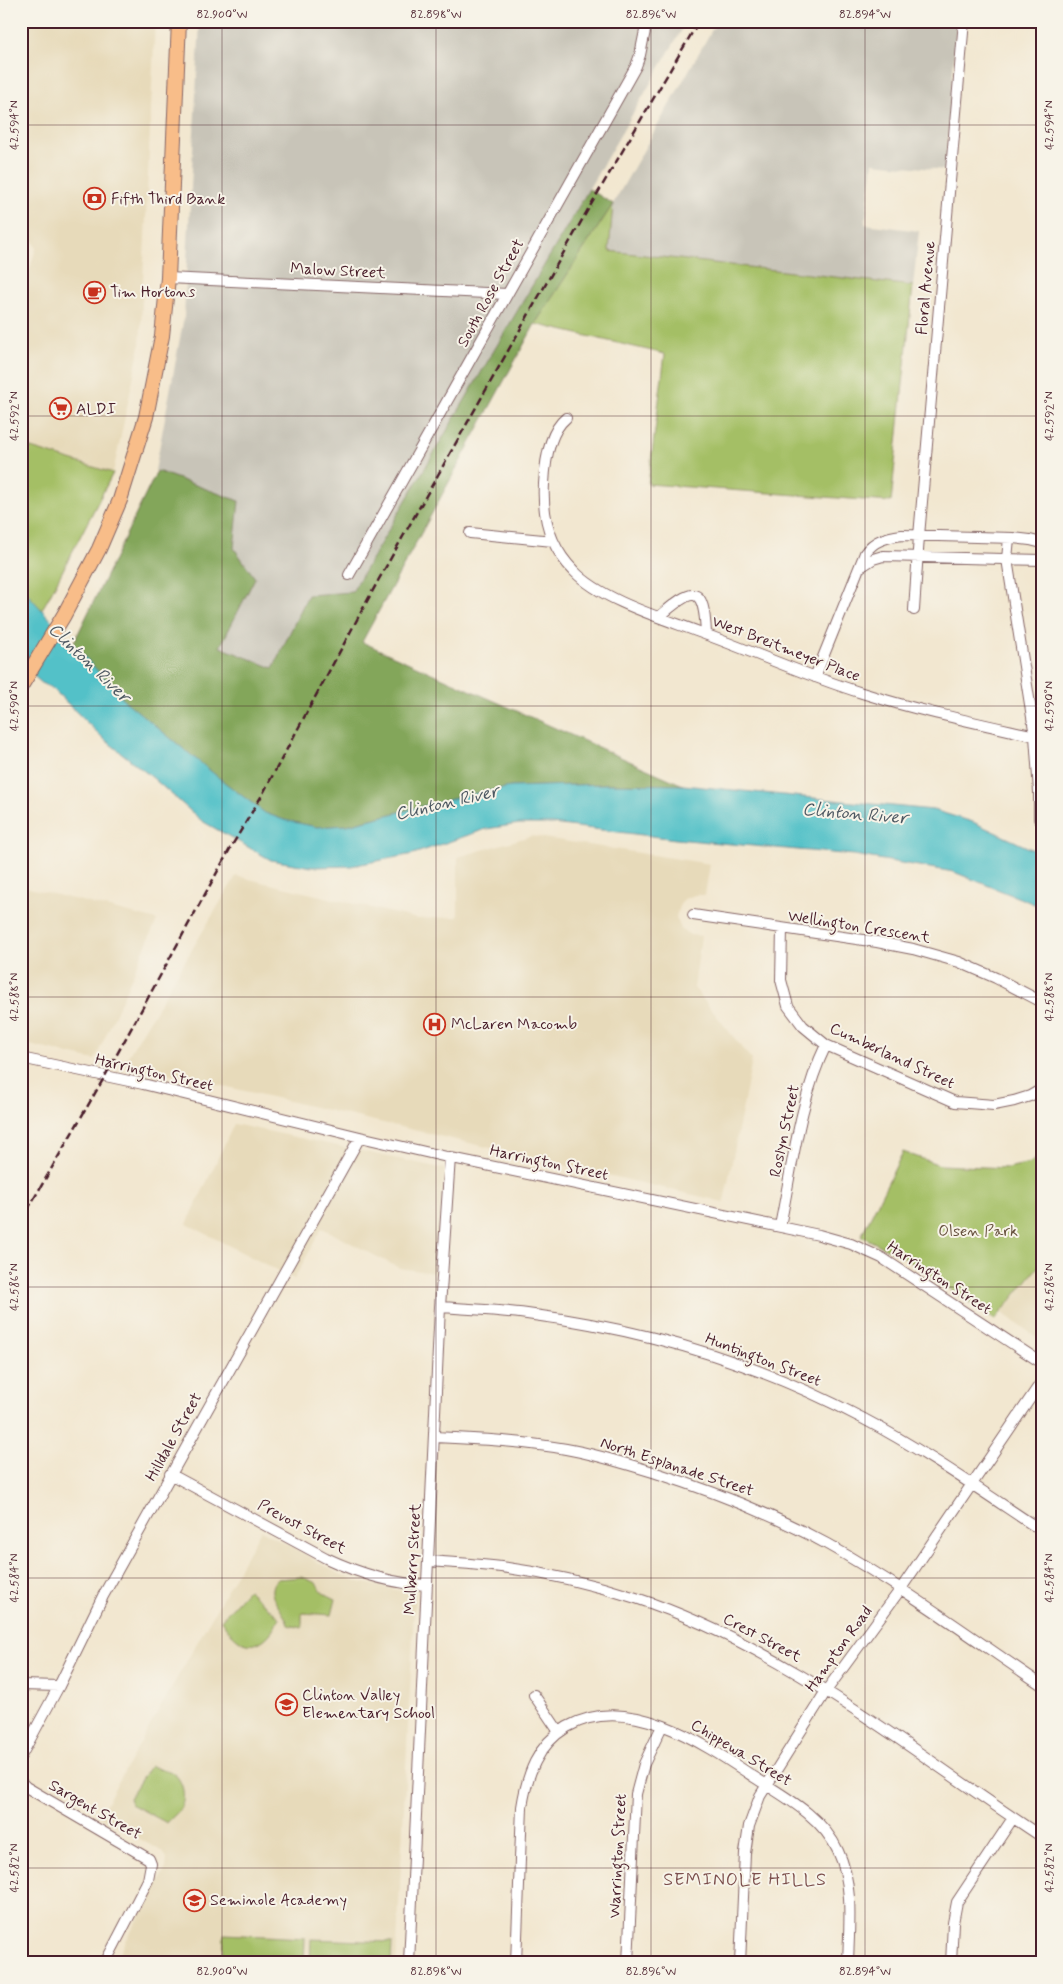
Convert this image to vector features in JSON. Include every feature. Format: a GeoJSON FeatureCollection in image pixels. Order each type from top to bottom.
{"type":"FeatureCollection","features":[{"type":"Feature","properties":{"kind":"main road"},"geometry":{"type":"LineString","coordinates":[[22,686],[64,616],[105,536],[120,500],[134,457],[155,375],[162,336],[168,278],[179,21]]}},
{"type":"Feature","properties":{"kind":"street","name":"South Rose Street"},"geometry":{"type":"LineString","coordinates":[[349,575],[636,66],[647,21]]}},
{"type":"Feature","properties":{"kind":"street","name":"Floral Avenue"},"geometry":{"type":"LineString","coordinates":[[914,610],[918,536],[964,21]]}},
{"type":"Feature","properties":{"kind":"street","name":"Malow Street"},"geometry":{"type":"LineString","coordinates":[[168,278],[507,294]]}},
{"type":"Feature","properties":{"kind":"street","name":"West Breitmeyer Place"},"geometry":{"type":"LineString","coordinates":[[566,418],[560,423],[554,436],[544,481],[544,511],[553,540],[564,560],[575,573],[587,582],[624,603],[815,677],[907,706],[1035,736]]}},
{"type":"Feature","properties":{"kind":"street"},"geometry":{"type":"LineString","coordinates":[[470,533],[553,540]]}},
{"type":"Feature","properties":{"kind":"street"},"geometry":{"type":"LineString","coordinates":[[815,677],[868,548],[881,540],[895,536],[918,536],[1009,538],[1042,543]]}},
{"type":"Feature","properties":{"kind":"street"},"geometry":{"type":"LineString","coordinates":[[1009,538],[1007,559],[1035,736],[1039,784],[1039,819]]}},
{"type":"Feature","properties":{"kind":"street"},"geometry":{"type":"LineString","coordinates":[[858,569],[866,562],[878,557],[1042,560]]}},
{"type":"Feature","properties":{"kind":"street"},"geometry":{"type":"LineString","coordinates":[[660,617],[684,596],[694,595],[699,597],[703,603],[706,634]]}},
{"type":"Feature","properties":{"kind":"street","name":"Wellington Crescent"},"geometry":{"type":"LineString","coordinates":[[693,915],[877,942],[932,954],[996,978],[1042,1002]]}},
{"type":"Feature","properties":{"kind":"street","name":"Cumberland Street"},"geometry":{"type":"LineString","coordinates":[[782,929],[781,980],[788,1006],[803,1026],[826,1045],[955,1102],[994,1105],[1030,1096],[1042,1089]]}},
{"type":"Feature","properties":{"kind":"street","name":"Roslyn Street"},"geometry":{"type":"LineString","coordinates":[[780,1226],[808,1090],[817,1062],[826,1045]]}},
{"type":"Feature","properties":{"kind":"street","name":"Harrington Street"},"geometry":{"type":"LineString","coordinates":[[21,1058],[149,1085],[360,1138],[780,1226],[851,1244],[882,1258],[1042,1363]]}},
{"type":"Feature","properties":{"kind":"street","name":"Hilldale Street"},"geometry":{"type":"LineString","coordinates":[[21,1756],[59,1686],[103,1596],[360,1138]]}},
{"type":"Feature","properties":{"kind":"street","name":"Mulberry Street"},"geometry":{"type":"LineString","coordinates":[[409,1963],[440,1307],[450,1157]]}},
{"type":"Feature","properties":{"kind":"street","name":"Huntington Street"},"geometry":{"type":"LineString","coordinates":[[440,1307],[525,1314],[582,1322],[656,1339],[721,1358],[815,1395],[862,1418],[935,1460],[1042,1532]]}},
{"type":"Feature","properties":{"kind":"street","name":"Hampton Road"},"geometry":{"type":"LineString","coordinates":[[740,1963],[742,1891],[747,1839],[755,1807],[766,1785],[826,1691],[900,1590],[1042,1381]]}},
{"type":"Feature","properties":{"kind":"street","name":"North Esplanade Street"},"geometry":{"type":"LineString","coordinates":[[434,1437],[511,1442],[567,1449],[624,1463],[723,1495],[828,1545],[900,1590],[1042,1685]]}},
{"type":"Feature","properties":{"kind":"street","name":"Prevost Street"},"geometry":{"type":"LineString","coordinates":[[170,1474],[326,1558],[352,1570],[392,1581],[427,1586]]}},
{"type":"Feature","properties":{"kind":"street","name":"Crest Street"},"geometry":{"type":"LineString","coordinates":[[429,1561],[500,1567],[540,1573],[636,1598],[720,1631],[770,1657],[826,1691],[1042,1837]]}},
{"type":"Feature","properties":{"kind":"street"},"geometry":{"type":"LineString","coordinates":[[21,1685],[59,1686]]}},
{"type":"Feature","properties":{"kind":"street"},"geometry":{"type":"LineString","coordinates":[[534,1695],[559,1732]]}},
{"type":"Feature","properties":{"kind":"street","name":"Chippewa Street"},"geometry":{"type":"LineString","coordinates":[[516,1963],[522,1806],[531,1768],[537,1757],[559,1732],[581,1720],[602,1715],[629,1716],[662,1726],[688,1737],[712,1750],[800,1807],[819,1824],[838,1850],[848,1880],[848,1963]]}},
{"type":"Feature","properties":{"kind":"street","name":"Warrington Street"},"geometry":{"type":"LineString","coordinates":[[628,1963],[636,1794],[644,1764],[662,1726]]}},
{"type":"Feature","properties":{"kind":"street","name":"Sargent Street"},"geometry":{"type":"LineString","coordinates":[[21,1782],[26,1787],[144,1856],[151,1864],[148,1880],[105,1963]]}},
{"type":"Feature","properties":{"kind":"street"},"geometry":{"type":"LineString","coordinates":[[951,1963],[952,1923],[958,1902],[1013,1818]]}},
{"type":"Feature","properties":{"kind":"shaded area"},"geometry":{"type":"Polygon","coordinates":[[[22,21],[155,21],[140,346],[113,473],[21,445],[21,301],[36,248],[21,211],[22,21]]]}},
{"type":"Feature","properties":{"kind":"shaded area"},"geometry":{"type":"Polygon","coordinates":[[[200,21],[687,21],[352,593],[308,595],[273,668],[220,647],[255,578],[234,548],[239,501],[155,471],[184,317],[200,21]]]}},
{"type":"Feature","properties":{"kind":"shaded area"},"geometry":{"type":"Polygon","coordinates":[[[717,21],[957,21],[945,170],[873,163],[865,224],[919,231],[913,286],[609,251],[613,204],[717,21]]]}},
{"type":"Feature","properties":{"kind":"shaded area","name":"McLaren Macomb"},"geometry":{"type":"Polygon","coordinates":[[[531,836],[710,864],[705,895],[695,895],[684,899],[679,906],[676,917],[681,929],[690,935],[701,936],[694,988],[752,1060],[724,1202],[124,1063],[236,876],[418,919],[458,917],[458,857],[531,836]]]}},
{"type":"Feature","properties":{"kind":"shaded area"},"geometry":{"type":"Polygon","coordinates":[[[21,886],[157,920],[95,1060],[21,1043],[21,886]]]}},
{"type":"Feature","properties":{"kind":"shaded area"},"geometry":{"type":"Polygon","coordinates":[[[234,1124],[445,1169],[434,1273],[399,1268],[322,1228],[294,1279],[187,1224],[234,1124]]]}},
{"type":"Feature","properties":{"kind":"shaded area"},"geometry":{"type":"Polygon","coordinates":[[[1042,1265],[1042,1341],[1001,1312],[1037,1268],[1042,1265]]]}},
{"type":"Feature","properties":{"kind":"shaded area","name":"Clinton Valley Elementary School"},"geometry":{"type":"Polygon","coordinates":[[[261,1530],[341,1575],[360,1582],[402,1591],[415,1591],[396,1963],[114,1963],[166,1868],[167,1858],[163,1852],[99,1816],[261,1530]]]}},
{"type":"Feature","properties":{"kind":"green space"},"geometry":{"type":"Polygon","coordinates":[[[589,189],[613,204],[535,324],[362,642],[683,785],[606,784],[511,787],[477,793],[347,825],[317,827],[284,820],[265,813],[125,701],[73,644],[157,471],[239,501],[234,548],[255,578],[220,647],[273,668],[308,595],[352,592],[589,189]]]}},
{"type":"Feature","properties":{"kind":"green space"},"geometry":{"type":"Polygon","coordinates":[[[613,204],[609,251],[913,286],[891,502],[648,484],[665,354],[535,324],[613,204]]]}},
{"type":"Feature","properties":{"kind":"green space"},"geometry":{"type":"Polygon","coordinates":[[[21,445],[113,473],[48,599],[21,644],[21,445]]]}},
{"type":"Feature","properties":{"kind":"green space","name":"Olsen Park"},"geometry":{"type":"Polygon","coordinates":[[[903,1152],[940,1165],[1007,1168],[1030,1163],[1042,1155],[1042,1265],[1037,1268],[995,1320],[905,1258],[861,1236],[903,1152]]]}},
{"type":"Feature","properties":{"kind":"green space"},"geometry":{"type":"Polygon","coordinates":[[[302,1577],[316,1583],[323,1593],[336,1599],[332,1615],[302,1613],[302,1628],[288,1625],[275,1602],[272,1591],[277,1579],[302,1577]]]}},
{"type":"Feature","properties":{"kind":"green space"},"geometry":{"type":"Polygon","coordinates":[[[248,1590],[280,1618],[269,1635],[255,1644],[248,1644],[236,1638],[221,1620],[248,1590]]]}},
{"type":"Feature","properties":{"kind":"green space"},"geometry":{"type":"Polygon","coordinates":[[[150,1766],[173,1773],[179,1780],[183,1790],[182,1805],[179,1811],[167,1823],[131,1804],[129,1798],[150,1766]]]}},
{"type":"Feature","properties":{"kind":"green space"},"geometry":{"type":"Polygon","coordinates":[[[224,1934],[305,1938],[304,1963],[223,1963],[224,1934]]]}},
{"type":"Feature","properties":{"kind":"green space"},"geometry":{"type":"Polygon","coordinates":[[[311,1939],[392,1942],[391,1963],[310,1963],[311,1939]]]}},
{"type":"Feature","properties":{"kind":"water","name":"Clinton River"},"geometry":{"type":"Polygon","coordinates":[[[21,587],[125,701],[265,813],[284,820],[317,827],[347,825],[477,793],[511,787],[606,784],[683,785],[933,810],[973,822],[1042,854],[1042,907],[954,872],[854,855],[676,839],[552,824],[519,824],[486,829],[413,854],[351,866],[312,867],[271,860],[202,821],[153,778],[104,739],[52,688],[43,684],[21,665],[21,587]]]}},
{"type":"Feature","properties":{"kind":"railway"},"geometry":{"type":"LineString","coordinates":[[21,1221],[105,1076],[231,847],[261,797],[379,579],[586,213],[699,21]]}},
{"type":"Feature","properties":{"kind":"place","name":"Fifth Third Bank"},"geometry":{"type":"Point","coordinates":[95,199]}},
{"type":"Feature","properties":{"kind":"place","name":"Tim Hortons"},"geometry":{"type":"Point","coordinates":[94,292]}},
{"type":"Feature","properties":{"kind":"place","name":"ALDI"},"geometry":{"type":"Point","coordinates":[60,409]}},
{"type":"Feature","properties":{"kind":"place","name":"McLaren Macomb"},"geometry":{"type":"Point","coordinates":[435,1024]}},
{"type":"Feature","properties":{"kind":"place","name":"Clinton Valley Elementary School"},"geometry":{"type":"Point","coordinates":[286,1704]}},
{"type":"Feature","properties":{"kind":"place","name":"Seminole Academy"},"geometry":{"type":"Point","coordinates":[194,1900]}},
{"type":"Feature","properties":{"kind":"district","name":"SEMINOLE HILLS"},"geometry":{"type":"Point","coordinates":[745,1880]}}]}
